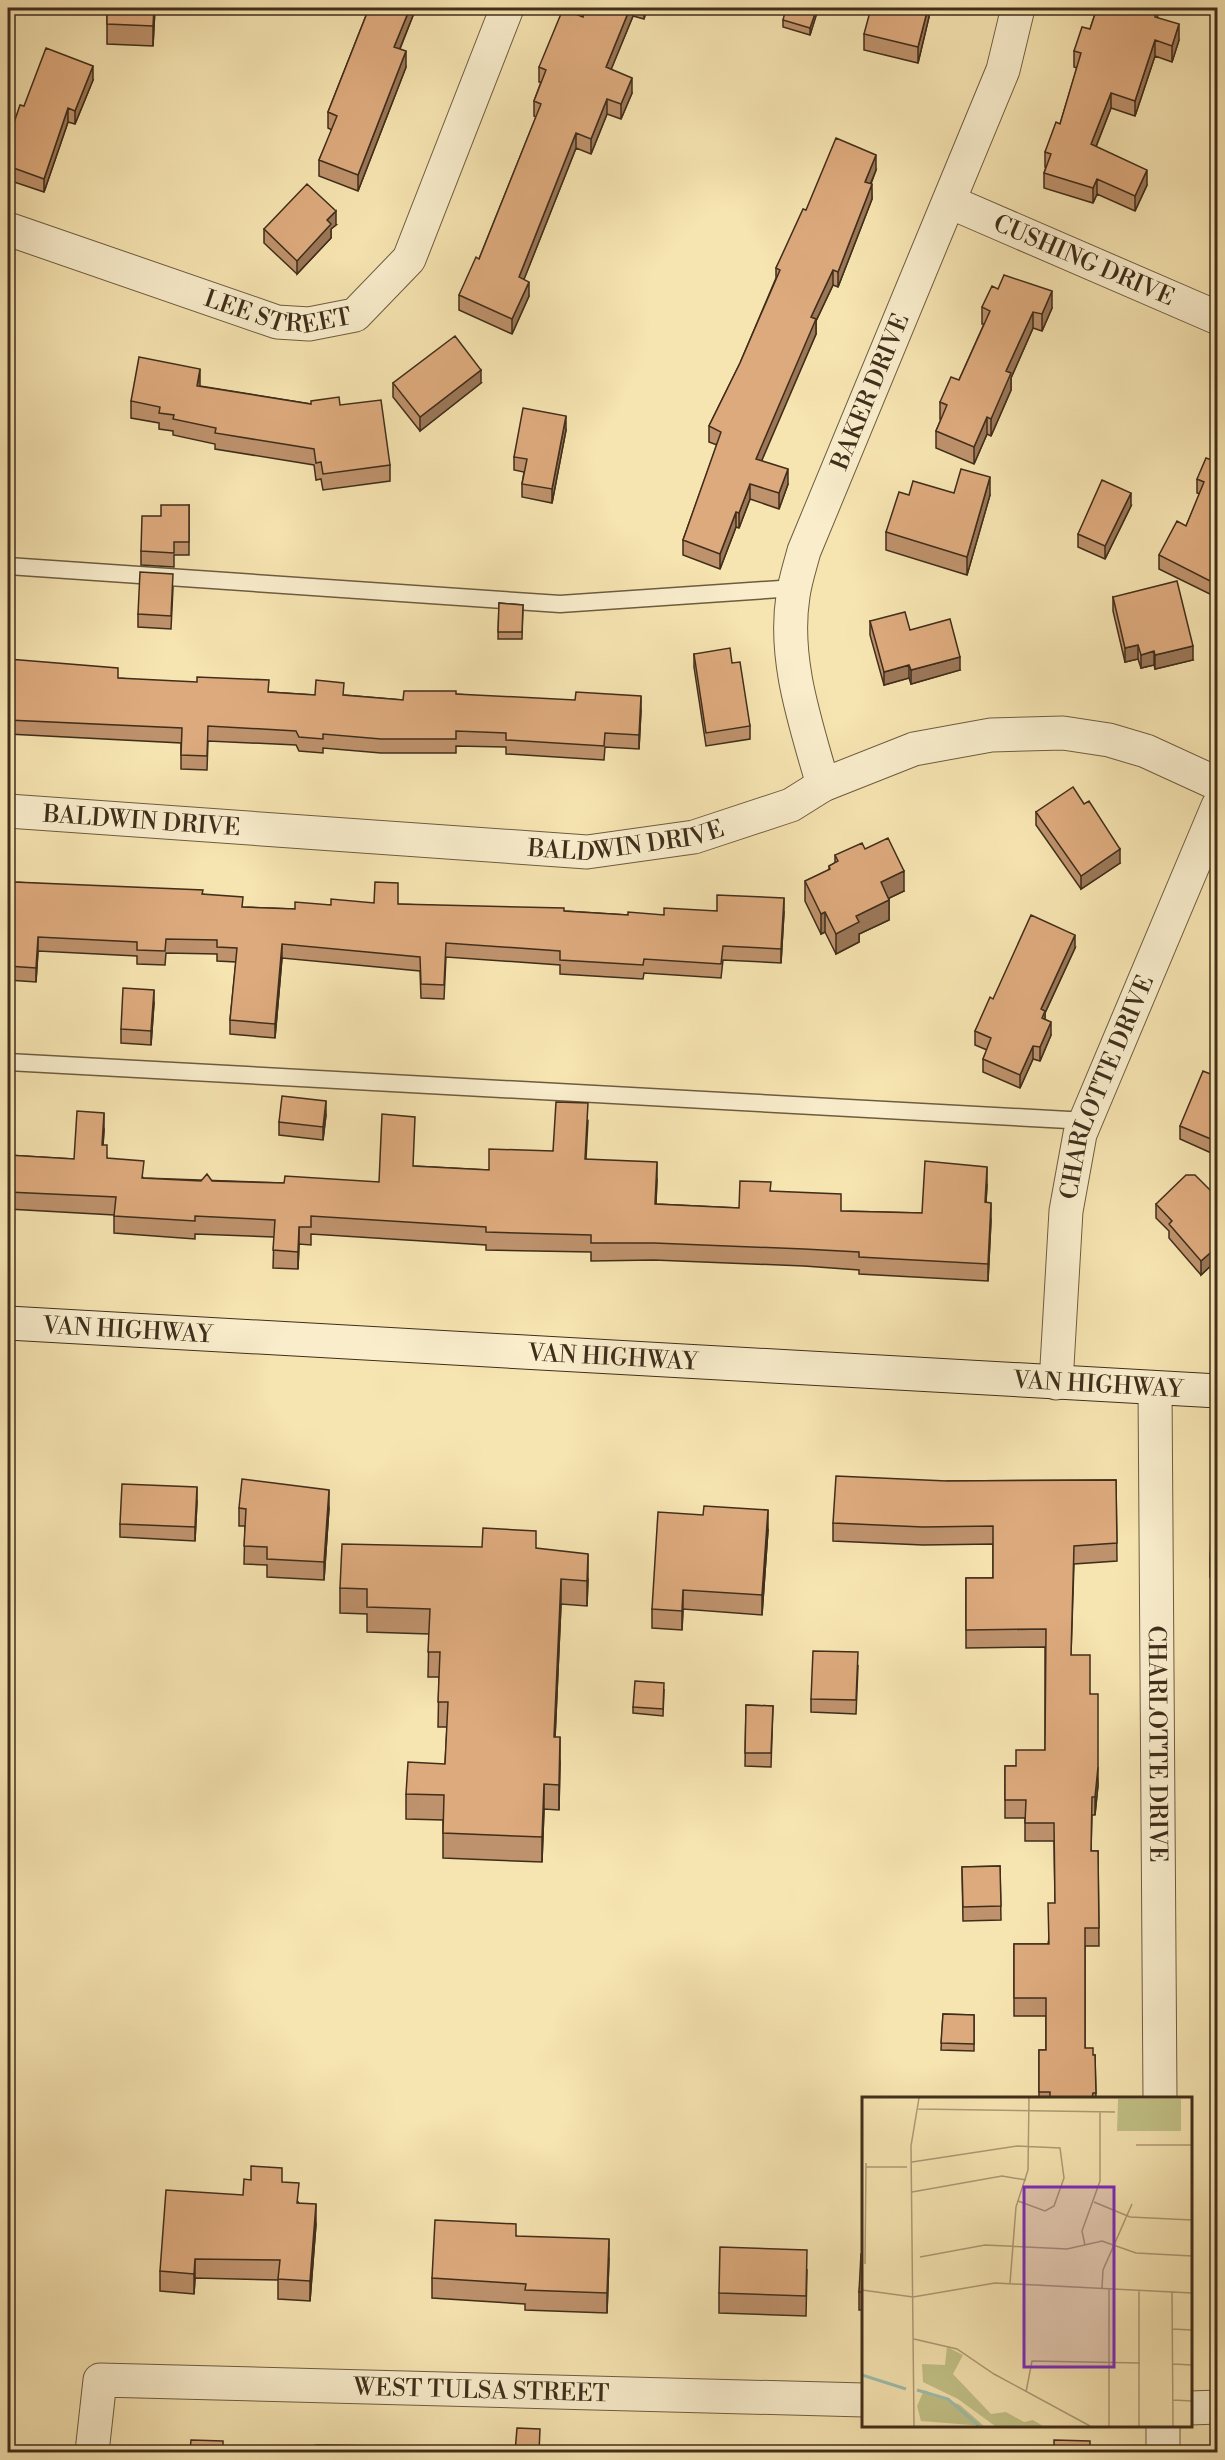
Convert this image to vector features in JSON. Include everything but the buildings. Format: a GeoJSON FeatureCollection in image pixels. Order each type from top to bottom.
{"type":"FeatureCollection","features":[{"type":"Feature","properties":{"kind":"street","name":"LEE STREET"},"geometry":{"type":"LineString","coordinates":[[8,229],[277,322],[309,324],[355,315],[409,259],[507,8]]}},
{"type":"Feature","properties":{"kind":"street","name":"BAKER DRIVE"},"geometry":{"type":"LineString","coordinates":[[823,785],[796,689],[792,642],[795,588],[804,551],[1003,70],[1018,8]]}},
{"type":"Feature","properties":{"kind":"street","name":"CUSHING DRIVE"},"geometry":{"type":"LineString","coordinates":[[950,202],[1218,318]]}},
{"type":"Feature","properties":{"kind":"street","name":"BALDWIN DRIVE"},"geometry":{"type":"LineString","coordinates":[[8,811],[587,852],[694,837],[791,806],[823,785],[914,749],[991,735],[1063,733],[1109,740],[1146,751],[1218,784]]}},
{"type":"Feature","properties":{"kind":"street","name":"CHARLOTTE DRIVE"},"geometry":{"type":"LineString","coordinates":[[1056,1383],[1067,1202],[1074,1157],[1218,806]]}},
{"type":"Feature","properties":{"kind":"street","name":"VAN HIGHWAY"},"geometry":{"type":"LineString","coordinates":[[8,1323],[1218,1391]]}},
{"type":"Feature","properties":{"kind":"street","name":"CHARLOTTE DRIVE"},"geometry":{"type":"LineString","coordinates":[[1155,1388],[1160,2097]]}},
{"type":"Feature","properties":{"kind":"street","name":"WEST TULSA STREET"},"geometry":{"type":"LineString","coordinates":[[92,2452],[100,2380],[862,2400]]}},
{"type":"Feature","properties":{"kind":"street"},"geometry":{"type":"LineString","coordinates":[[1192,2408],[1218,2407]]}},
{"type":"Feature","properties":{"kind":"street"},"geometry":{"type":"LineString","coordinates":[[1163,2427],[1163,2452]]}},
{"type":"Feature","properties":{"kind":"lane"},"geometry":{"type":"LineString","coordinates":[[8,566],[560,604],[795,588]]}},
{"type":"Feature","properties":{"kind":"lane"},"geometry":{"type":"LineString","coordinates":[[8,1062],[1087,1121]]}}]}
